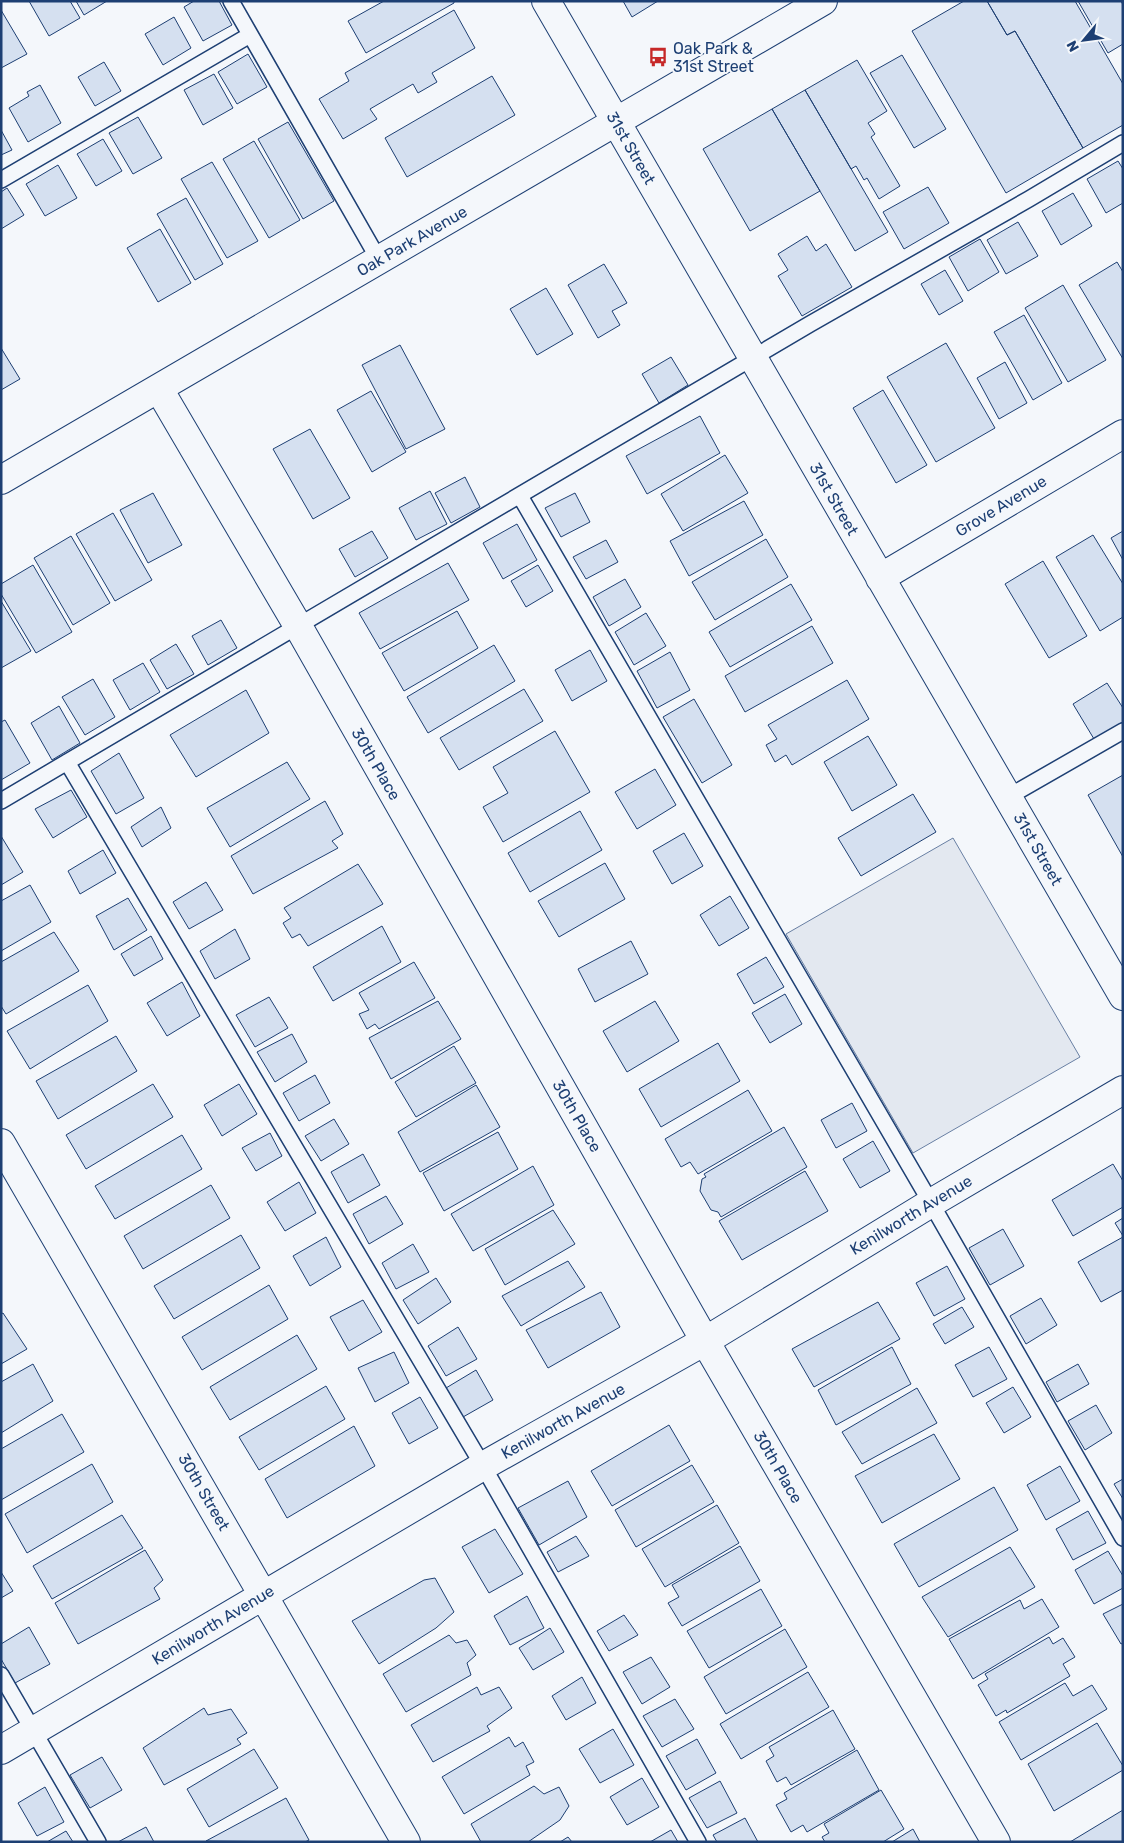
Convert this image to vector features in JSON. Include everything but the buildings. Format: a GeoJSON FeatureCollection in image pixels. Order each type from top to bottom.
{"type":"FeatureCollection","features":[{"type":"Feature","properties":{"kind":"street","name":"31st Street"},"geometry":{"type":"LineString","coordinates":[[546,1],[1123,996]]}},
{"type":"Feature","properties":{"kind":"street","name":"Oak Park Avenue"},"geometry":{"type":"LineString","coordinates":[[1,480],[823,1]]}},
{"type":"Feature","properties":{"kind":"street","name":"30th Place"},"geometry":{"type":"LineString","coordinates":[[158,389],[298,626],[705,1341],[996,1842]]}},
{"type":"Feature","properties":{"kind":"street","name":"Grove Avenue"},"geometry":{"type":"LineString","coordinates":[[880,578],[1123,434]]}},
{"type":"Feature","properties":{"kind":"street","name":"Kenilworth Avenue"},"geometry":{"type":"LineString","coordinates":[[1,1750],[483,1466],[705,1341],[931,1203],[1123,1090]]}},
{"type":"Feature","properties":{"kind":"street","name":"30th Street"},"geometry":{"type":"LineString","coordinates":[[1,1143],[406,1842]]}},
{"type":"Feature","properties":{"kind":"lane"},"geometry":{"type":"LineString","coordinates":[[231,1],[379,260]]}},
{"type":"Feature","properties":{"kind":"lane"},"geometry":{"type":"LineString","coordinates":[[1,180],[250,35]]}},
{"type":"Feature","properties":{"kind":"lane"},"geometry":{"type":"LineString","coordinates":[[1,801],[810,324],[1021,204],[1123,143]]}},
{"type":"Feature","properties":{"kind":"lane"},"geometry":{"type":"LineString","coordinates":[[520,496],[931,1203],[1123,1538]]}},
{"type":"Feature","properties":{"kind":"lane"},"geometry":{"type":"LineString","coordinates":[[1008,797],[1123,731]]}},
{"type":"Feature","properties":{"kind":"lane"},"geometry":{"type":"LineString","coordinates":[[67,762],[483,1466],[698,1842]]}},
{"type":"Feature","properties":{"kind":"lane"},"geometry":{"type":"LineString","coordinates":[[1,1675],[98,1842]]}},
{"type":"Feature","properties":{"kind":"shaded area"},"geometry":{"type":"Polygon","coordinates":[[[953,838],[1080,1057],[913,1153],[786,934],[953,838]]]}},
{"type":"Feature","properties":{"kind":"place","name":"Oak Park & 31st Street"},"geometry":{"type":"Point","coordinates":[658,57]}}]}
